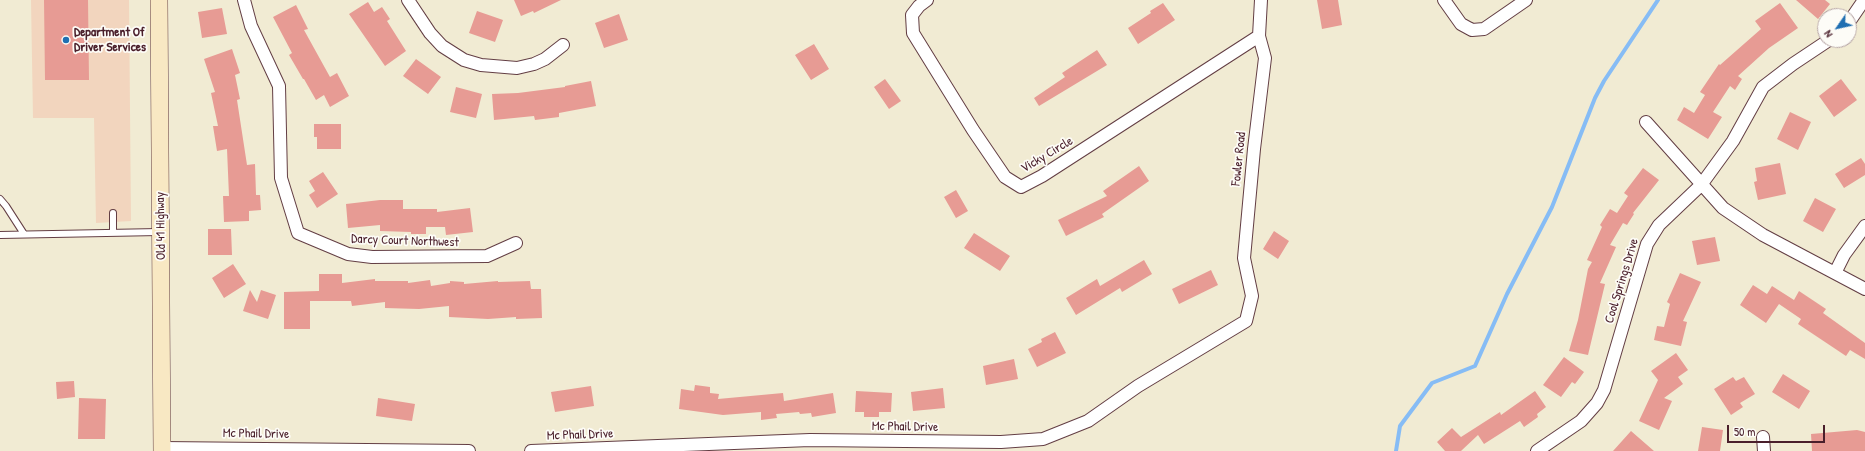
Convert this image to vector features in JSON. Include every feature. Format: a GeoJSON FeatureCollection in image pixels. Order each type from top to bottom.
{"type":"FeatureCollection","features":[{"type":"Feature","properties":{"kind":"main road","name":"Old 41 Highway"},"geometry":{"type":"LineString","coordinates":[[159,0],[158,61],[162,450]]}},
{"type":"Feature","properties":{"kind":"street","name":"Darcy Court Northwest"},"geometry":{"type":"LineString","coordinates":[[244,0],[251,26],[279,86],[281,178],[298,233],[348,254],[372,256],[487,256],[516,244]]}},
{"type":"Feature","properties":{"kind":"street"},"geometry":{"type":"LineString","coordinates":[[408,0],[430,33],[442,46],[452,54],[470,62],[499,68],[517,68],[534,64],[545,59],[563,45]]}},
{"type":"Feature","properties":{"kind":"street","name":"Vicky Circle"},"geometry":{"type":"LineString","coordinates":[[927,0],[919,6],[912,15],[913,34],[973,130],[1006,177],[1021,187],[1042,176],[1259,36]]}},
{"type":"Feature","properties":{"kind":"street","name":"Fowler Road"},"geometry":{"type":"LineString","coordinates":[[1246,321],[1252,296],[1244,258],[1254,149],[1265,58],[1259,36],[1260,0]]}},
{"type":"Feature","properties":{"kind":"street"},"geometry":{"type":"LineString","coordinates":[[1444,0],[1460,24],[1472,30],[1484,29],[1526,0]]}},
{"type":"Feature","properties":{"kind":"street"},"geometry":{"type":"LineString","coordinates":[[1857,10],[1864,0]]}},
{"type":"Feature","properties":{"kind":"street","name":"Cool Springs Drive"},"geometry":{"type":"LineString","coordinates":[[1537,451],[1581,421],[1597,403],[1604,390],[1611,368],[1634,284],[1647,244],[1659,225],[1701,185],[1733,141],[1762,87],[1817,48]]}},
{"type":"Feature","properties":{"kind":"street"},"geometry":{"type":"LineString","coordinates":[[1646,122],[1723,208],[1763,235],[1865,289]]}},
{"type":"Feature","properties":{"kind":"street"},"geometry":{"type":"LineString","coordinates":[[1835,273],[1844,255],[1865,226]]}},
{"type":"Feature","properties":{"kind":"street","name":"Mc Phail Drive"},"geometry":{"type":"LineString","coordinates":[[531,451],[810,440],[1001,442],[1043,439],[1088,421],[1138,386],[1246,321]]}},
{"type":"Feature","properties":{"kind":"street"},"geometry":{"type":"LineString","coordinates":[[1763,437],[1764,451]]}},
{"type":"Feature","properties":{"kind":"street","name":"Mc Phail Drive"},"geometry":{"type":"LineString","coordinates":[[162,450],[469,451]]}},
{"type":"Feature","properties":{"kind":"lane"},"geometry":{"type":"LineString","coordinates":[[0,199],[24,234]]}},
{"type":"Feature","properties":{"kind":"lane"},"geometry":{"type":"LineString","coordinates":[[113,213],[113,233]]}},
{"type":"Feature","properties":{"kind":"lane"},"geometry":{"type":"LineString","coordinates":[[0,234],[160,232]]}},
{"type":"Feature","properties":{"kind":"shaded area"},"geometry":{"type":"Polygon","coordinates":[[[31,0],[129,0],[131,221],[96,223],[94,118],[33,118],[31,0]]]}},
{"type":"Feature","properties":{"kind":"building","name":"Department Of Driver Services"},"geometry":{"type":"Polygon","coordinates":[[[44,0],[88,0],[89,80],[45,80],[44,0]]]}},
{"type":"Feature","properties":{"kind":"building"},"geometry":{"type":"Polygon","coordinates":[[[514,0],[561,0],[534,13],[533,11],[521,16],[514,0]]]}},
{"type":"Feature","properties":{"kind":"building"},"geometry":{"type":"Polygon","coordinates":[[[1317,0],[1338,0],[1342,25],[1322,29],[1317,0]]]}},
{"type":"Feature","properties":{"kind":"building"},"geometry":{"type":"Polygon","coordinates":[[[1796,0],[1825,0],[1830,4],[1827,8],[1817,8],[1817,18],[1796,0]]]}},
{"type":"Feature","properties":{"kind":"building"},"geometry":{"type":"Polygon","coordinates":[[[368,2],[374,12],[382,7],[390,19],[387,21],[406,51],[385,66],[349,14],[368,2]]]}},
{"type":"Feature","properties":{"kind":"building"},"geometry":{"type":"Polygon","coordinates":[[[1163,3],[1175,20],[1138,44],[1128,28],[1163,3]]]}},
{"type":"Feature","properties":{"kind":"building"},"geometry":{"type":"Polygon","coordinates":[[[1780,3],[1798,28],[1769,48],[1738,76],[1742,79],[1735,90],[1730,86],[1713,112],[1722,117],[1708,139],[1677,120],[1684,107],[1694,113],[1705,95],[1700,92],[1719,64],[1720,65],[1761,29],[1755,21],[1780,3]]]}},
{"type":"Feature","properties":{"kind":"building"},"geometry":{"type":"Polygon","coordinates":[[[296,5],[308,29],[304,30],[330,77],[337,73],[349,96],[330,107],[324,95],[316,100],[289,55],[292,53],[273,17],[296,5]]]}},
{"type":"Feature","properties":{"kind":"building"},"geometry":{"type":"Polygon","coordinates":[[[222,8],[227,34],[202,38],[198,12],[222,8]]]}},
{"type":"Feature","properties":{"kind":"building"},"geometry":{"type":"Polygon","coordinates":[[[477,11],[503,20],[495,42],[469,33],[477,11]]]}},
{"type":"Feature","properties":{"kind":"building"},"geometry":{"type":"Polygon","coordinates":[[[619,14],[628,40],[604,48],[595,23],[619,14]]]}},
{"type":"Feature","properties":{"kind":"building"},"geometry":{"type":"Polygon","coordinates":[[[814,44],[829,69],[811,80],[795,55],[814,44]]]}},
{"type":"Feature","properties":{"kind":"building"},"geometry":{"type":"Polygon","coordinates":[[[232,49],[240,73],[235,75],[240,99],[237,100],[247,165],[255,164],[256,195],[260,195],[261,210],[249,211],[249,221],[224,222],[223,196],[229,196],[227,149],[217,151],[213,126],[218,126],[211,93],[215,92],[204,59],[232,49]]]}},
{"type":"Feature","properties":{"kind":"building"},"geometry":{"type":"Polygon","coordinates":[[[1097,50],[1107,65],[1039,106],[1034,98],[1065,77],[1062,73],[1097,50]]]}},
{"type":"Feature","properties":{"kind":"building"},"geometry":{"type":"Polygon","coordinates":[[[416,59],[441,77],[428,94],[403,76],[416,59]]]}},
{"type":"Feature","properties":{"kind":"building"},"geometry":{"type":"Polygon","coordinates":[[[885,79],[901,101],[889,109],[874,87],[885,79]]]}},
{"type":"Feature","properties":{"kind":"building"},"geometry":{"type":"Polygon","coordinates":[[[1841,79],[1857,100],[1834,117],[1819,96],[1841,79]]]}},
{"type":"Feature","properties":{"kind":"building"},"geometry":{"type":"Polygon","coordinates":[[[591,81],[596,106],[559,113],[559,117],[535,120],[534,116],[494,120],[492,94],[518,93],[565,87],[591,81]]]}},
{"type":"Feature","properties":{"kind":"building"},"geometry":{"type":"Polygon","coordinates":[[[456,87],[482,94],[476,118],[450,112],[456,87]]]}},
{"type":"Feature","properties":{"kind":"building"},"geometry":{"type":"Polygon","coordinates":[[[1790,112],[1811,122],[1798,150],[1777,139],[1790,112]]]}},
{"type":"Feature","properties":{"kind":"building"},"geometry":{"type":"Polygon","coordinates":[[[314,124],[341,124],[341,149],[317,149],[317,137],[314,137],[314,124]]]}},
{"type":"Feature","properties":{"kind":"building"},"geometry":{"type":"Polygon","coordinates":[[[1861,158],[1865,164],[1865,175],[1844,188],[1835,174],[1861,158]]]}},
{"type":"Feature","properties":{"kind":"building"},"geometry":{"type":"Polygon","coordinates":[[[1780,163],[1786,194],[1758,200],[1754,182],[1757,181],[1755,168],[1780,163]]]}},
{"type":"Feature","properties":{"kind":"building"},"geometry":{"type":"Polygon","coordinates":[[[1139,166],[1149,181],[1102,214],[1104,217],[1066,236],[1058,220],[1107,196],[1103,191],[1139,166]]]}},
{"type":"Feature","properties":{"kind":"building"},"geometry":{"type":"Polygon","coordinates":[[[1643,168],[1659,180],[1633,213],[1634,214],[1627,225],[1623,223],[1610,245],[1616,247],[1600,283],[1605,284],[1588,355],[1569,351],[1578,320],[1588,269],[1592,262],[1587,260],[1602,227],[1600,225],[1610,209],[1617,213],[1628,196],[1624,193],[1643,168]]]}},
{"type":"Feature","properties":{"kind":"building"},"geometry":{"type":"Polygon","coordinates":[[[323,172],[338,194],[317,208],[309,195],[315,191],[309,181],[323,172]]]}},
{"type":"Feature","properties":{"kind":"building"},"geometry":{"type":"Polygon","coordinates":[[[956,190],[968,211],[956,218],[944,197],[956,190]]]}},
{"type":"Feature","properties":{"kind":"building"},"geometry":{"type":"Polygon","coordinates":[[[1815,198],[1836,209],[1823,232],[1803,221],[1815,198]]]}},
{"type":"Feature","properties":{"kind":"building"},"geometry":{"type":"Polygon","coordinates":[[[380,200],[403,200],[403,209],[437,209],[437,212],[470,208],[473,232],[446,235],[445,227],[426,227],[426,234],[380,231],[380,225],[348,228],[346,204],[380,200]]]}},
{"type":"Feature","properties":{"kind":"building"},"geometry":{"type":"Polygon","coordinates":[[[208,229],[231,229],[232,255],[208,255],[208,229]]]}},
{"type":"Feature","properties":{"kind":"building"},"geometry":{"type":"Polygon","coordinates":[[[1274,231],[1289,241],[1278,259],[1263,249],[1274,231]]]}},
{"type":"Feature","properties":{"kind":"building"},"geometry":{"type":"Polygon","coordinates":[[[974,233],[1010,256],[1000,271],[964,248],[974,233]]]}},
{"type":"Feature","properties":{"kind":"building"},"geometry":{"type":"Polygon","coordinates":[[[1715,237],[1720,261],[1697,265],[1692,241],[1715,237]]]}},
{"type":"Feature","properties":{"kind":"building"},"geometry":{"type":"Polygon","coordinates":[[[1144,260],[1152,274],[1122,292],[1120,288],[1076,315],[1066,298],[1097,279],[1100,286],[1144,260]]]}},
{"type":"Feature","properties":{"kind":"building"},"geometry":{"type":"Polygon","coordinates":[[[233,264],[246,284],[224,298],[212,278],[233,264]]]}},
{"type":"Feature","properties":{"kind":"building"},"geometry":{"type":"Polygon","coordinates":[[[1211,270],[1218,285],[1179,304],[1172,289],[1211,270]]]}},
{"type":"Feature","properties":{"kind":"building"},"geometry":{"type":"Polygon","coordinates":[[[1680,273],[1701,282],[1683,321],[1687,322],[1681,346],[1654,340],[1657,326],[1664,327],[1670,304],[1667,302],[1680,273]]]}},
{"type":"Feature","properties":{"kind":"building"},"geometry":{"type":"Polygon","coordinates":[[[319,274],[342,274],[342,283],[375,279],[375,281],[408,281],[408,283],[430,280],[431,286],[450,283],[450,281],[464,282],[464,284],[498,281],[530,281],[531,289],[541,289],[542,318],[516,319],[516,317],[488,319],[449,317],[449,306],[419,309],[385,308],[385,302],[352,306],[351,301],[310,301],[310,329],[284,329],[284,292],[319,291],[319,274]]]}},
{"type":"Feature","properties":{"kind":"building"},"geometry":{"type":"Polygon","coordinates":[[[1753,285],[1767,294],[1772,286],[1794,300],[1799,291],[1826,309],[1823,313],[1865,343],[1865,359],[1850,350],[1846,356],[1798,324],[1801,319],[1779,304],[1766,323],[1740,305],[1753,285]]]}},
{"type":"Feature","properties":{"kind":"building"},"geometry":{"type":"Polygon","coordinates":[[[250,290],[257,302],[261,290],[276,295],[268,319],[243,311],[250,290]]]}},
{"type":"Feature","properties":{"kind":"building"},"geometry":{"type":"Polygon","coordinates":[[[1055,332],[1066,353],[1037,367],[1028,349],[1042,342],[1041,339],[1055,332]]]}},
{"type":"Feature","properties":{"kind":"building"},"geometry":{"type":"Polygon","coordinates":[[[1676,353],[1688,370],[1678,377],[1683,384],[1664,398],[1672,401],[1659,430],[1639,421],[1658,380],[1651,371],[1676,353]]]}},
{"type":"Feature","properties":{"kind":"building"},"geometry":{"type":"Polygon","coordinates":[[[1564,357],[1584,372],[1575,384],[1572,382],[1561,397],[1543,385],[1564,357]]]}},
{"type":"Feature","properties":{"kind":"building"},"geometry":{"type":"Polygon","coordinates":[[[1014,359],[1018,379],[986,385],[983,366],[1014,359]]]}},
{"type":"Feature","properties":{"kind":"building"},"geometry":{"type":"Polygon","coordinates":[[[1783,374],[1810,391],[1799,409],[1772,392],[1783,374]]]}},
{"type":"Feature","properties":{"kind":"building"},"geometry":{"type":"Polygon","coordinates":[[[1733,377],[1736,381],[1744,377],[1755,394],[1740,403],[1743,407],[1731,415],[1714,389],[1733,377]]]}},
{"type":"Feature","properties":{"kind":"building"},"geometry":{"type":"Polygon","coordinates":[[[74,381],[75,397],[57,399],[56,382],[74,381]]]}},
{"type":"Feature","properties":{"kind":"building"},"geometry":{"type":"Polygon","coordinates":[[[695,385],[710,387],[710,393],[719,394],[718,399],[783,393],[784,401],[833,393],[836,413],[812,417],[811,413],[800,414],[799,412],[776,414],[777,418],[761,420],[761,412],[723,415],[679,409],[681,389],[694,391],[695,385]]]}},
{"type":"Feature","properties":{"kind":"building"},"geometry":{"type":"Polygon","coordinates":[[[591,386],[594,406],[555,412],[551,392],[591,386]]]}},
{"type":"Feature","properties":{"kind":"building"},"geometry":{"type":"Polygon","coordinates":[[[943,388],[945,408],[913,411],[911,392],[943,388]]]}},
{"type":"Feature","properties":{"kind":"building"},"geometry":{"type":"Polygon","coordinates":[[[856,391],[892,393],[891,412],[879,412],[879,417],[864,417],[864,412],[855,412],[856,391]]]}},
{"type":"Feature","properties":{"kind":"building"},"geometry":{"type":"Polygon","coordinates":[[[1535,391],[1546,407],[1537,414],[1538,417],[1524,427],[1520,421],[1484,444],[1478,435],[1461,451],[1445,451],[1437,442],[1452,428],[1461,437],[1500,412],[1501,415],[1535,391]]]}},
{"type":"Feature","properties":{"kind":"building"},"geometry":{"type":"Polygon","coordinates":[[[79,398],[106,399],[105,439],[78,439],[79,398]]]}},
{"type":"Feature","properties":{"kind":"building"},"geometry":{"type":"Polygon","coordinates":[[[378,398],[415,404],[412,421],[376,416],[378,398]]]}},
{"type":"Feature","properties":{"kind":"building"},"geometry":{"type":"Polygon","coordinates":[[[1702,427],[1723,430],[1720,451],[1698,451],[1702,427]]]}},
{"type":"Feature","properties":{"kind":"building"},"geometry":{"type":"Polygon","coordinates":[[[1857,430],[1865,432],[1865,451],[1812,451],[1811,434],[1857,430]]]}},
{"type":"Feature","properties":{"kind":"building"},"geometry":{"type":"Polygon","coordinates":[[[1631,431],[1654,451],[1613,451],[1631,431]]]}},
{"type":"Feature","properties":{"kind":"waterway"},"geometry":{"type":"LineString","coordinates":[[1396,451],[1400,426],[1432,383],[1475,366],[1507,294],[1552,207],[1595,98],[1604,81],[1658,0]]}},
{"type":"Feature","properties":{"kind":"place","name":"Department Of Driver Services"},"geometry":{"type":"Point","coordinates":[66,40]}}]}
